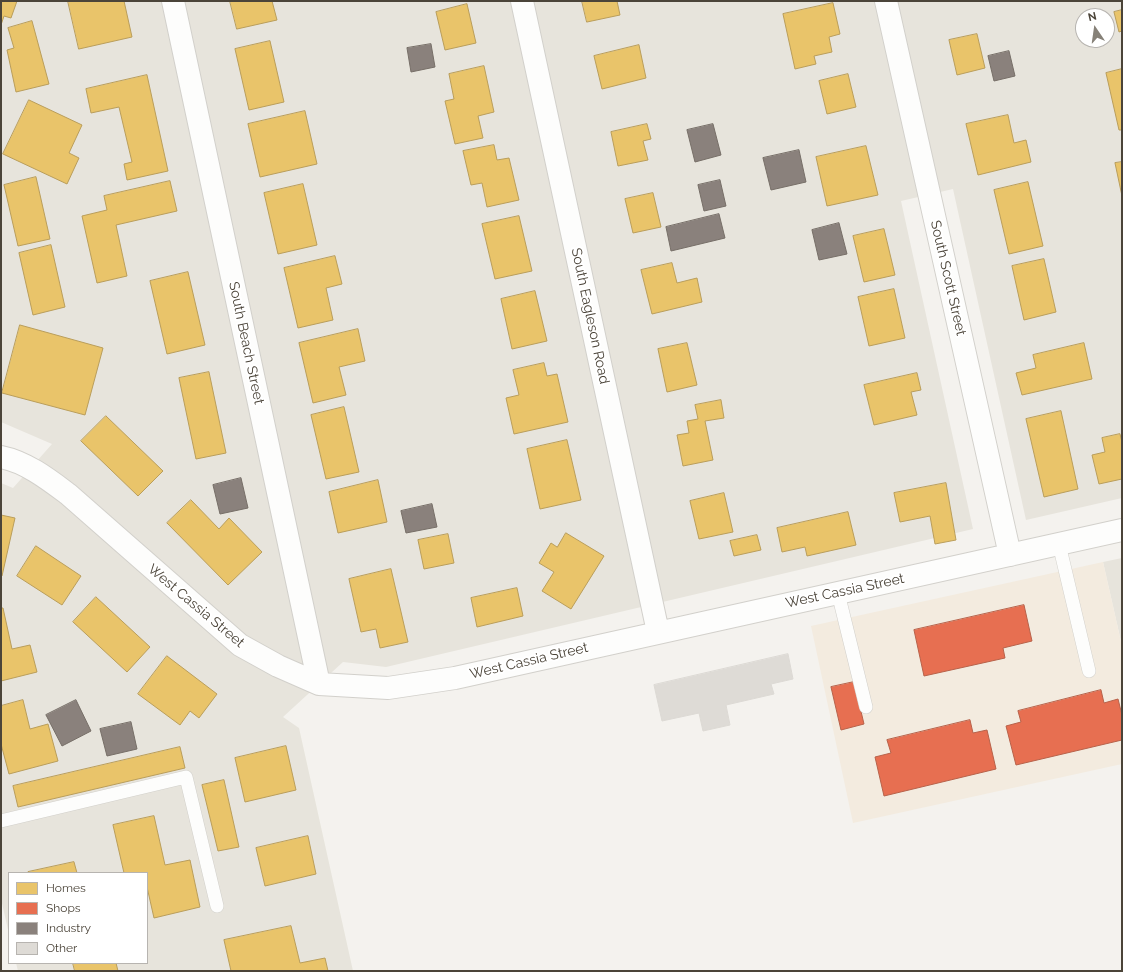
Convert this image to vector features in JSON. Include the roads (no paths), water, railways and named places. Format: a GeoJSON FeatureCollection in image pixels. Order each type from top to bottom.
{"type":"FeatureCollection","features":[{"type":"Feature","properties":{"kind":"street","name":"South Beach Street"},"geometry":{"type":"LineString","coordinates":[[173,1],[319,684]]}},
{"type":"Feature","properties":{"kind":"street","name":"South Eagleson Road"},"geometry":{"type":"LineString","coordinates":[[522,1],[658,632]]}},
{"type":"Feature","properties":{"kind":"street","name":"South Scott Street"},"geometry":{"type":"LineString","coordinates":[[886,1],[1010,555]]}},
{"type":"Feature","properties":{"kind":"street","name":"West Cassia Street"},"geometry":{"type":"LineString","coordinates":[[1,457],[12,459],[44,476],[68,494],[240,645],[278,666],[319,684],[388,688],[455,678],[1122,530]]}},
{"type":"Feature","properties":{"kind":"lane"},"geometry":{"type":"LineString","coordinates":[[1059,544],[1088,671]]}},
{"type":"Feature","properties":{"kind":"lane"},"geometry":{"type":"LineString","coordinates":[[838,593],[866,707]]}},
{"type":"Feature","properties":{"kind":"lane"},"geometry":{"type":"LineString","coordinates":[[1,820],[186,777],[217,906]]}}]}
